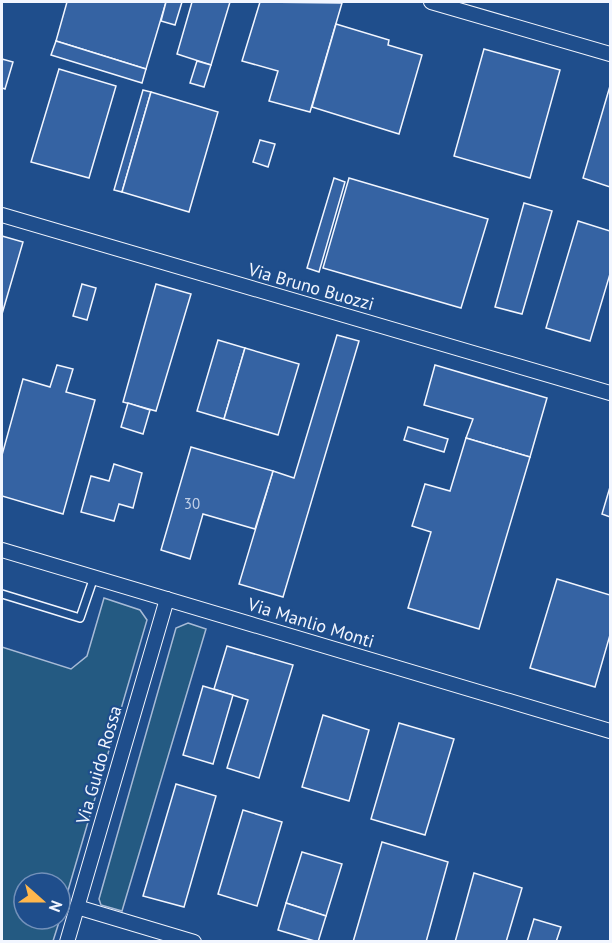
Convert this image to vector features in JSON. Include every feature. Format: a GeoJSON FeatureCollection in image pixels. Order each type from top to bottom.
{"type":"FeatureCollection","features":[{"type":"Feature","properties":{"kind":"street"},"geometry":{"type":"LineString","coordinates":[[431,2],[610,54]]}},
{"type":"Feature","properties":{"kind":"street","name":"Via Bruno Buozzi"},"geometry":{"type":"LineString","coordinates":[[2,214],[610,393]]}},
{"type":"Feature","properties":{"kind":"street","name":"Via Manlio Monti"},"geometry":{"type":"LineString","coordinates":[[2,550],[610,731]]}},
{"type":"Feature","properties":{"kind":"street","name":"Via Guido Rossa"},"geometry":{"type":"LineString","coordinates":[[67,942],[167,599]]}},
{"type":"Feature","properties":{"kind":"street"},"geometry":{"type":"LineString","coordinates":[[77,907],[194,942]]}},
{"type":"Feature","properties":{"kind":"lane"},"geometry":{"type":"LineString","coordinates":[[2,594],[80,618],[94,578]]}},
{"type":"Feature","properties":{"kind":"shaded area"},"geometry":{"type":"Polygon","coordinates":[[[104,598],[140,610],[147,620],[72,877],[72,871],[12,871],[12,931],[56,931],[53,941],[2,941],[2,647],[71,669],[87,656],[104,598]]]}},
{"type":"Feature","properties":{"kind":"shaded area"},"geometry":{"type":"Polygon","coordinates":[[[188,623],[206,629],[122,911],[101,905],[99,899],[176,628],[188,623]]]}},
{"type":"Feature","properties":{"kind":"building"},"geometry":{"type":"Polygon","coordinates":[[[67,2],[166,2],[146,69],[56,41],[67,2]]]}},
{"type":"Feature","properties":{"kind":"building"},"geometry":{"type":"Polygon","coordinates":[[[166,2],[182,2],[175,25],[161,21],[166,2]]]}},
{"type":"Feature","properties":{"kind":"building"},"geometry":{"type":"Polygon","coordinates":[[[192,2],[230,2],[211,65],[177,54],[192,2]]]}},
{"type":"Feature","properties":{"kind":"building"},"geometry":{"type":"Polygon","coordinates":[[[260,2],[342,3],[310,112],[269,101],[278,71],[242,61],[260,2]]]}},
{"type":"Feature","properties":{"kind":"building"},"geometry":{"type":"Polygon","coordinates":[[[336,24],[389,40],[388,45],[422,55],[399,134],[312,107],[336,24]]]}},
{"type":"Feature","properties":{"kind":"building"},"geometry":{"type":"Polygon","coordinates":[[[56,41],[146,69],[142,83],[51,55],[56,41]]]}},
{"type":"Feature","properties":{"kind":"building"},"geometry":{"type":"Polygon","coordinates":[[[484,49],[560,70],[530,178],[454,156],[484,49]]]}},
{"type":"Feature","properties":{"kind":"building"},"geometry":{"type":"Polygon","coordinates":[[[2,59],[13,62],[5,89],[2,88],[2,59]]]}},
{"type":"Feature","properties":{"kind":"building"},"geometry":{"type":"Polygon","coordinates":[[[197,61],[211,65],[204,87],[190,83],[197,61]]]}},
{"type":"Feature","properties":{"kind":"building"},"geometry":{"type":"Polygon","coordinates":[[[59,69],[116,86],[89,178],[31,162],[59,69]]]}},
{"type":"Feature","properties":{"kind":"building"},"geometry":{"type":"Polygon","coordinates":[[[610,86],[610,187],[583,178],[610,86]]]}},
{"type":"Feature","properties":{"kind":"building"},"geometry":{"type":"Polygon","coordinates":[[[143,90],[151,92],[122,192],[114,190],[143,90]]]}},
{"type":"Feature","properties":{"kind":"building"},"geometry":{"type":"Polygon","coordinates":[[[151,92],[218,112],[189,212],[122,192],[151,92]]]}},
{"type":"Feature","properties":{"kind":"building"},"geometry":{"type":"Polygon","coordinates":[[[260,140],[275,144],[268,167],[253,162],[260,140]]]}},
{"type":"Feature","properties":{"kind":"building"},"geometry":{"type":"Polygon","coordinates":[[[334,178],[345,182],[319,272],[307,268],[334,178]]]}},
{"type":"Feature","properties":{"kind":"building"},"geometry":{"type":"Polygon","coordinates":[[[349,178],[488,219],[461,308],[323,268],[349,178]]]}},
{"type":"Feature","properties":{"kind":"building"},"geometry":{"type":"Polygon","coordinates":[[[524,203],[552,211],[522,314],[495,307],[524,203]]]}},
{"type":"Feature","properties":{"kind":"building"},"geometry":{"type":"Polygon","coordinates":[[[578,221],[610,231],[610,274],[590,341],[546,328],[578,221]]]}},
{"type":"Feature","properties":{"kind":"building"},"geometry":{"type":"Polygon","coordinates":[[[2,236],[23,242],[2,314],[2,236]]]}},
{"type":"Feature","properties":{"kind":"building"},"geometry":{"type":"Polygon","coordinates":[[[82,284],[96,288],[87,320],[73,316],[82,284]]]}},
{"type":"Feature","properties":{"kind":"building"},"geometry":{"type":"Polygon","coordinates":[[[156,284],[191,294],[156,411],[123,402],[156,284]]]}},
{"type":"Feature","properties":{"kind":"building"},"geometry":{"type":"Polygon","coordinates":[[[337,335],[359,341],[283,597],[239,584],[273,471],[294,478],[337,335]]]}},
{"type":"Feature","properties":{"kind":"building"},"geometry":{"type":"Polygon","coordinates":[[[218,340],[245,348],[224,419],[197,411],[218,340]]]}},
{"type":"Feature","properties":{"kind":"building"},"geometry":{"type":"Polygon","coordinates":[[[245,348],[299,364],[278,435],[224,419],[245,348]]]}},
{"type":"Feature","properties":{"kind":"building"},"geometry":{"type":"Polygon","coordinates":[[[57,365],[73,369],[66,392],[95,400],[63,514],[2,496],[2,455],[23,379],[50,387],[57,365]]]}},
{"type":"Feature","properties":{"kind":"building"},"geometry":{"type":"Polygon","coordinates":[[[435,365],[547,398],[530,457],[466,438],[473,419],[424,405],[435,365]]]}},
{"type":"Feature","properties":{"kind":"building"},"geometry":{"type":"Polygon","coordinates":[[[128,403],[150,410],[143,434],[121,427],[128,403]]]}},
{"type":"Feature","properties":{"kind":"building"},"geometry":{"type":"Polygon","coordinates":[[[408,427],[448,439],[444,452],[404,440],[408,427]]]}},
{"type":"Feature","properties":{"kind":"building"},"geometry":{"type":"Polygon","coordinates":[[[466,438],[530,457],[479,629],[408,608],[431,532],[412,526],[425,484],[450,491],[466,438]]]}},
{"type":"Feature","properties":{"kind":"building"},"geometry":{"type":"Polygon","coordinates":[[[191,447],[273,471],[255,529],[203,514],[190,559],[161,550],[191,447]]]}},
{"type":"Feature","properties":{"kind":"building"},"geometry":{"type":"Polygon","coordinates":[[[114,464],[142,473],[133,508],[119,504],[114,521],[81,512],[91,476],[109,481],[114,464]]]}},
{"type":"Feature","properties":{"kind":"building"},"geometry":{"type":"Polygon","coordinates":[[[610,487],[610,517],[602,514],[610,487]]]}},
{"type":"Feature","properties":{"kind":"building"},"geometry":{"type":"Polygon","coordinates":[[[557,579],[610,595],[610,635],[595,687],[530,668],[557,579]]]}},
{"type":"Feature","properties":{"kind":"building"},"geometry":{"type":"Polygon","coordinates":[[[227,646],[293,665],[259,778],[227,768],[248,700],[214,689],[227,646]]]}},
{"type":"Feature","properties":{"kind":"building"},"geometry":{"type":"Polygon","coordinates":[[[203,686],[233,695],[213,764],[183,755],[203,686]]]}},
{"type":"Feature","properties":{"kind":"building"},"geometry":{"type":"Polygon","coordinates":[[[323,715],[369,730],[349,801],[302,787],[323,715]]]}},
{"type":"Feature","properties":{"kind":"building"},"geometry":{"type":"Polygon","coordinates":[[[399,723],[454,739],[425,835],[371,819],[399,723]]]}},
{"type":"Feature","properties":{"kind":"building"},"geometry":{"type":"Polygon","coordinates":[[[176,784],[216,796],[184,907],[143,896],[176,784]]]}},
{"type":"Feature","properties":{"kind":"building"},"geometry":{"type":"Polygon","coordinates":[[[243,810],[282,822],[257,906],[218,894],[243,810]]]}},
{"type":"Feature","properties":{"kind":"building"},"geometry":{"type":"Polygon","coordinates":[[[382,842],[448,862],[426,942],[353,942],[382,842]]]}},
{"type":"Feature","properties":{"kind":"building"},"geometry":{"type":"Polygon","coordinates":[[[302,852],[342,864],[326,916],[286,903],[302,852]]]}},
{"type":"Feature","properties":{"kind":"building"},"geometry":{"type":"Polygon","coordinates":[[[474,873],[522,888],[506,942],[455,942],[474,873]]]}},
{"type":"Feature","properties":{"kind":"building"},"geometry":{"type":"Polygon","coordinates":[[[286,903],[326,916],[318,942],[278,930],[286,903]]]}},
{"type":"Feature","properties":{"kind":"building"},"geometry":{"type":"Polygon","coordinates":[[[534,919],[561,927],[556,942],[527,942],[534,919]]]}}]}
